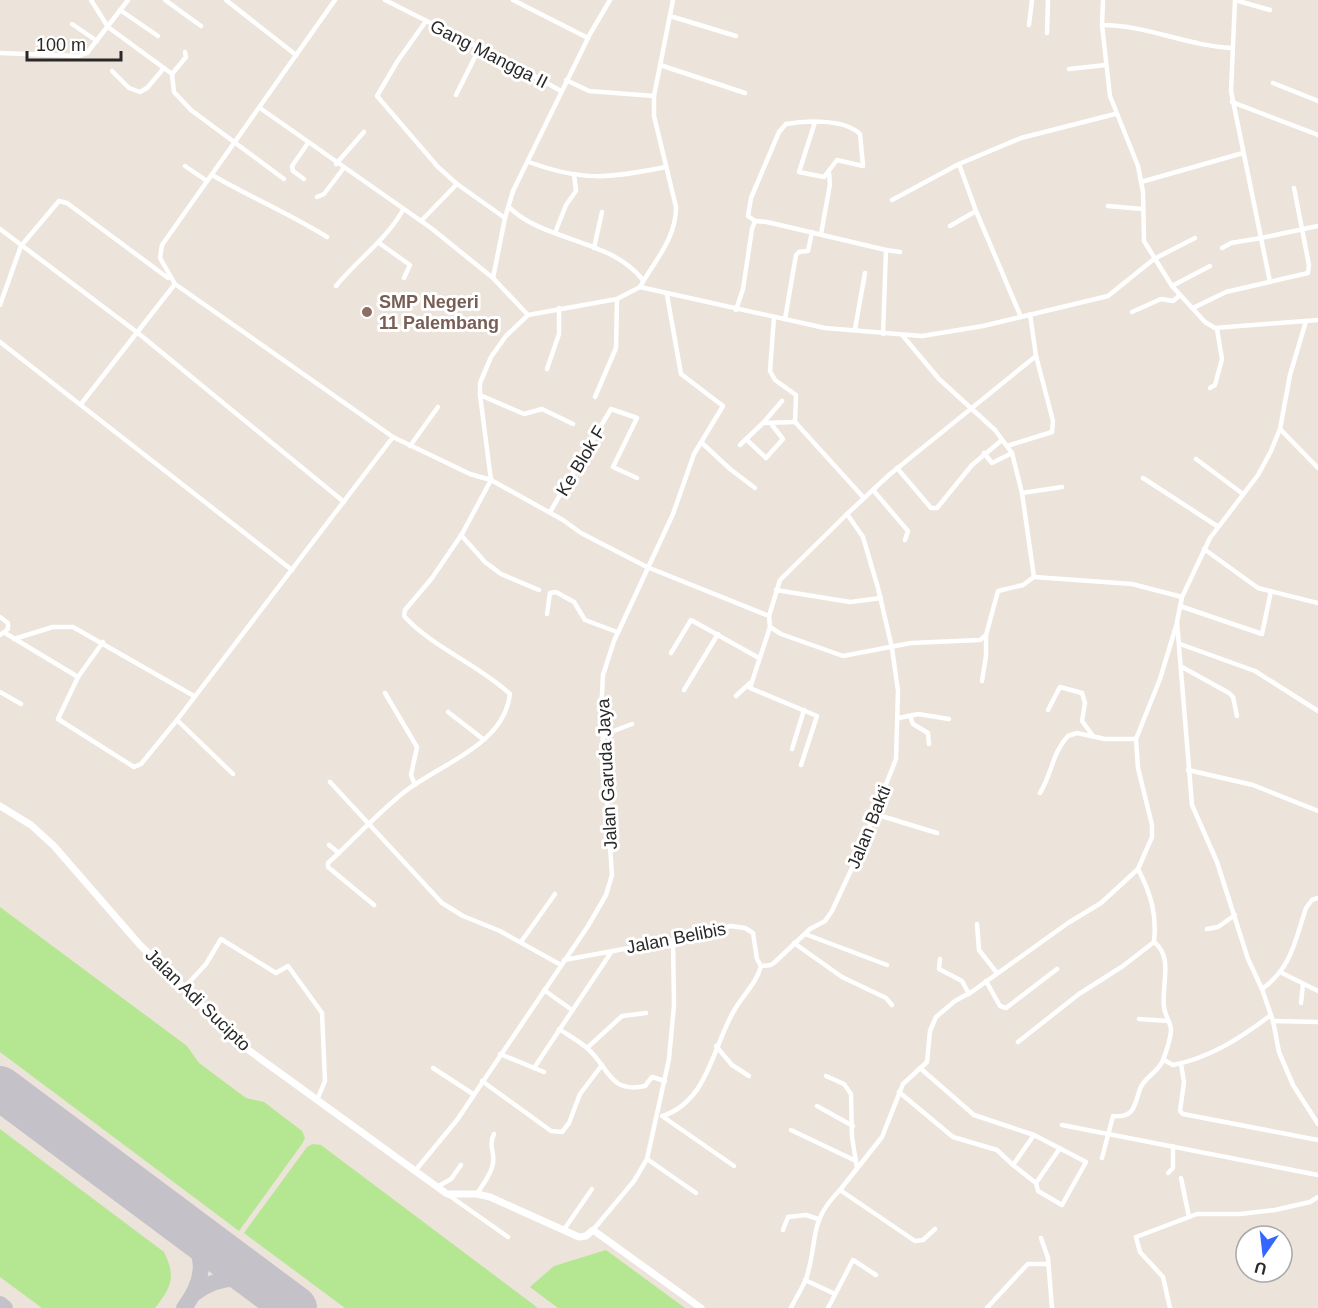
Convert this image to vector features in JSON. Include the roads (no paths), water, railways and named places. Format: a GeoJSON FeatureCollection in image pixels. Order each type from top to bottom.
{"type":"FeatureCollection","features":[{"type":"Feature","properties":{"kind":"street"},"geometry":{"type":"LineString","coordinates":[[92,0],[108,27],[172,74]]}},
{"type":"Feature","properties":{"kind":"street"},"geometry":{"type":"LineString","coordinates":[[0,53],[79,56],[87,53],[128,0]]}},
{"type":"Feature","properties":{"kind":"street"},"geometry":{"type":"LineString","coordinates":[[165,0],[201,26]]}},
{"type":"Feature","properties":{"kind":"street"},"geometry":{"type":"LineString","coordinates":[[226,0],[296,55]]}},
{"type":"Feature","properties":{"kind":"street"},"geometry":{"type":"LineString","coordinates":[[173,282],[160,258],[160,251],[335,0]]}},
{"type":"Feature","properties":{"kind":"street","name":"Gang Mangga II"},"geometry":{"type":"LineString","coordinates":[[385,0],[480,47],[561,91]]}},
{"type":"Feature","properties":{"kind":"street"},"geometry":{"type":"LineString","coordinates":[[513,0],[588,38]]}},
{"type":"Feature","properties":{"kind":"street"},"geometry":{"type":"LineString","coordinates":[[493,278],[509,207],[566,80],[610,0]]}},
{"type":"Feature","properties":{"kind":"street"},"geometry":{"type":"LineString","coordinates":[[374,905],[328,867],[328,863],[415,785],[483,740],[500,724],[508,708],[510,694],[495,680],[440,644],[404,616],[405,610],[432,578],[461,535],[491,480],[480,383],[491,357],[506,336],[528,315],[617,299],[640,287],[672,236],[676,223],[676,207],[654,116],[654,96],[674,0]]}},
{"type":"Feature","properties":{"kind":"street"},"geometry":{"type":"LineString","coordinates":[[1029,25],[1032,0]]}},
{"type":"Feature","properties":{"kind":"street"},"geometry":{"type":"LineString","coordinates":[[1047,33],[1048,0]]}},
{"type":"Feature","properties":{"kind":"street"},"geometry":{"type":"LineString","coordinates":[[1103,0],[1102,24],[1110,96],[1115,114],[1133,148],[1142,182],[1143,233],[1154,260],[1172,286],[1208,326],[1217,329],[1318,320]]}},
{"type":"Feature","properties":{"kind":"street"},"geometry":{"type":"LineString","coordinates":[[1270,10],[1235,0],[1232,48],[1232,102],[1270,282]]}},
{"type":"Feature","properties":{"kind":"street"},"geometry":{"type":"LineString","coordinates":[[120,10],[158,36]]}},
{"type":"Feature","properties":{"kind":"street"},"geometry":{"type":"LineString","coordinates":[[670,16],[736,36]]}},
{"type":"Feature","properties":{"kind":"street"},"geometry":{"type":"LineString","coordinates":[[426,21],[390,71],[377,96],[438,167],[457,184],[505,218]]}},
{"type":"Feature","properties":{"kind":"street"},"geometry":{"type":"LineString","coordinates":[[72,24],[97,41]]}},
{"type":"Feature","properties":{"kind":"street"},"geometry":{"type":"LineString","coordinates":[[1102,24],[1123,25],[1181,41],[1232,48]]}},
{"type":"Feature","properties":{"kind":"street"},"geometry":{"type":"LineString","coordinates":[[456,95],[480,47]]}},
{"type":"Feature","properties":{"kind":"street"},"geometry":{"type":"LineString","coordinates":[[186,52],[186,57],[172,74],[174,92],[191,111],[284,179]]}},
{"type":"Feature","properties":{"kind":"street"},"geometry":{"type":"LineString","coordinates":[[660,65],[745,93]]}},
{"type":"Feature","properties":{"kind":"street"},"geometry":{"type":"LineString","coordinates":[[1069,69],[1106,65]]}},
{"type":"Feature","properties":{"kind":"street"},"geometry":{"type":"LineString","coordinates":[[112,71],[129,88],[140,92],[147,88],[164,68]]}},
{"type":"Feature","properties":{"kind":"street"},"geometry":{"type":"LineString","coordinates":[[566,80],[589,91],[654,96]]}},
{"type":"Feature","properties":{"kind":"street"},"geometry":{"type":"LineString","coordinates":[[1274,83],[1318,101]]}},
{"type":"Feature","properties":{"kind":"street"},"geometry":{"type":"LineString","coordinates":[[1232,102],[1318,135]]}},
{"type":"Feature","properties":{"kind":"street"},"geometry":{"type":"LineString","coordinates":[[260,108],[343,169],[421,221],[493,278],[528,315]]}},
{"type":"Feature","properties":{"kind":"street"},"geometry":{"type":"LineString","coordinates":[[892,200],[959,164],[1021,138],[1115,114]]}},
{"type":"Feature","properties":{"kind":"street"},"geometry":{"type":"LineString","coordinates":[[815,123],[798,171],[822,178],[829,173],[837,160],[863,166],[860,134],[851,127],[815,123],[793,123],[782,128],[751,198],[748,216],[755,221],[900,252]]}},
{"type":"Feature","properties":{"kind":"street"},"geometry":{"type":"LineString","coordinates":[[336,164],[364,132]]}},
{"type":"Feature","properties":{"kind":"street"},"geometry":{"type":"LineString","coordinates":[[304,179],[293,171],[292,166],[308,143]]}},
{"type":"Feature","properties":{"kind":"street"},"geometry":{"type":"LineString","coordinates":[[1142,182],[1243,153]]}},
{"type":"Feature","properties":{"kind":"street"},"geometry":{"type":"LineString","coordinates":[[529,162],[554,172],[611,178],[666,167]]}},
{"type":"Feature","properties":{"kind":"street"},"geometry":{"type":"LineString","coordinates":[[959,164],[976,211],[1021,317]]}},
{"type":"Feature","properties":{"kind":"street"},"geometry":{"type":"LineString","coordinates":[[185,166],[207,181]]}},
{"type":"Feature","properties":{"kind":"street"},"geometry":{"type":"LineString","coordinates":[[317,197],[324,194],[343,169]]}},
{"type":"Feature","properties":{"kind":"street"},"geometry":{"type":"LineString","coordinates":[[821,234],[830,184],[829,173]]}},
{"type":"Feature","properties":{"kind":"street"},"geometry":{"type":"LineString","coordinates":[[555,233],[566,205],[576,191],[574,174]]}},
{"type":"Feature","properties":{"kind":"street"},"geometry":{"type":"LineString","coordinates":[[212,175],[252,199],[287,212],[327,237]]}},
{"type":"Feature","properties":{"kind":"street"},"geometry":{"type":"LineString","coordinates":[[421,221],[457,184]]}},
{"type":"Feature","properties":{"kind":"street"},"geometry":{"type":"LineString","coordinates":[[1193,308],[1226,292],[1308,273],[1294,188]]}},
{"type":"Feature","properties":{"kind":"street"},"geometry":{"type":"LineString","coordinates":[[0,305],[21,246],[56,202],[61,201],[393,437],[470,474],[491,480],[550,512],[581,533],[647,567],[769,616]]}},
{"type":"Feature","properties":{"kind":"street"},"geometry":{"type":"LineString","coordinates":[[1108,206],[1143,208]]}},
{"type":"Feature","properties":{"kind":"street"},"geometry":{"type":"LineString","coordinates":[[509,207],[530,225],[594,248],[622,262],[643,280]]}},
{"type":"Feature","properties":{"kind":"street"},"geometry":{"type":"LineString","coordinates":[[336,286],[351,268],[393,228],[403,210]]}},
{"type":"Feature","properties":{"kind":"street"},"geometry":{"type":"LineString","coordinates":[[950,226],[976,211]]}},
{"type":"Feature","properties":{"kind":"street"},"geometry":{"type":"LineString","coordinates":[[594,248],[602,212]]}},
{"type":"Feature","properties":{"kind":"street"},"geometry":{"type":"LineString","coordinates":[[736,310],[755,221]]}},
{"type":"Feature","properties":{"kind":"street"},"geometry":{"type":"LineString","coordinates":[[1222,248],[1240,241],[1318,226]]}},
{"type":"Feature","properties":{"kind":"street"},"geometry":{"type":"LineString","coordinates":[[0,229],[138,333],[344,502]]}},
{"type":"Feature","properties":{"kind":"street"},"geometry":{"type":"LineString","coordinates":[[785,319],[796,255],[799,252],[807,252],[812,232]]}},
{"type":"Feature","properties":{"kind":"street"},"geometry":{"type":"LineString","coordinates":[[640,287],[667,295],[825,328],[922,336],[1021,317],[1108,296],[1154,260],[1195,238]]}},
{"type":"Feature","properties":{"kind":"street"},"geometry":{"type":"LineString","coordinates":[[379,243],[410,265],[404,278]]}},
{"type":"Feature","properties":{"kind":"street"},"geometry":{"type":"LineString","coordinates":[[883,334],[886,250]]}},
{"type":"Feature","properties":{"kind":"street"},"geometry":{"type":"LineString","coordinates":[[1172,286],[1210,266]]}},
{"type":"Feature","properties":{"kind":"street"},"geometry":{"type":"LineString","coordinates":[[855,329],[865,273]]}},
{"type":"Feature","properties":{"kind":"street"},"geometry":{"type":"LineString","coordinates":[[81,404],[138,333],[173,282]]}},
{"type":"Feature","properties":{"kind":"street","name":"Jalan Garuda Jaya"},"geometry":{"type":"LineString","coordinates":[[415,1172],[436,1148],[483,1081],[606,895],[612,874],[603,735],[603,675],[617,632],[673,514],[689,466],[723,404],[681,374],[667,295]]}},
{"type":"Feature","properties":{"kind":"street"},"geometry":{"type":"LineString","coordinates":[[1132,312],[1161,299],[1173,301],[1180,295]]}},
{"type":"Feature","properties":{"kind":"street"},"geometry":{"type":"LineString","coordinates":[[595,397],[616,348],[617,299]]}},
{"type":"Feature","properties":{"kind":"street"},"geometry":{"type":"LineString","coordinates":[[547,369],[559,334],[559,308]]}},
{"type":"Feature","properties":{"kind":"street"},"geometry":{"type":"LineString","coordinates":[[1007,446],[1052,432],[1053,421],[1036,356],[1030,314]]}},
{"type":"Feature","properties":{"kind":"street"},"geometry":{"type":"LineString","coordinates":[[774,317],[770,371],[775,380],[796,395],[795,422],[864,498]]}},
{"type":"Feature","properties":{"kind":"street"},"geometry":{"type":"LineString","coordinates":[[790,1308],[806,1281],[818,1219],[824,1206],[840,1190],[882,1137],[898,1092],[911,1074],[927,1062],[930,1031],[936,1017],[955,1001],[969,994],[1101,903],[1138,869],[1152,837],[1152,825],[1138,768],[1136,739],[1160,679],[1182,597],[1204,549],[1218,526],[1262,468],[1280,429],[1290,375],[1306,321]]}},
{"type":"Feature","properties":{"kind":"street"},"geometry":{"type":"LineString","coordinates":[[1210,388],[1215,384],[1222,359],[1217,329]]}},
{"type":"Feature","properties":{"kind":"street"},"geometry":{"type":"LineString","coordinates":[[903,336],[939,379],[995,430],[1012,453],[1022,493],[1034,577]]}},
{"type":"Feature","properties":{"kind":"street"},"geometry":{"type":"LineString","coordinates":[[0,342],[292,570]]}},
{"type":"Feature","properties":{"kind":"street"},"geometry":{"type":"LineString","coordinates":[[736,696],[750,683],[770,627],[769,616],[780,580],[897,468],[1036,356]]}},
{"type":"Feature","properties":{"kind":"street"},"geometry":{"type":"LineString","coordinates":[[480,395],[524,414],[542,408],[573,424]]}},
{"type":"Feature","properties":{"kind":"street"},"geometry":{"type":"LineString","coordinates":[[740,445],[782,401]]}},
{"type":"Feature","properties":{"kind":"street"},"geometry":{"type":"LineString","coordinates":[[410,446],[438,406]]}},
{"type":"Feature","properties":{"kind":"street","name":"Ke Blok F"},"geometry":{"type":"LineString","coordinates":[[550,512],[611,409],[637,418],[613,467],[637,478]]}},
{"type":"Feature","properties":{"kind":"street"},"geometry":{"type":"LineString","coordinates":[[763,423],[772,425],[795,422]]}},
{"type":"Feature","properties":{"kind":"street"},"geometry":{"type":"LineString","coordinates":[[746,439],[766,458],[783,439],[772,425]]}},
{"type":"Feature","properties":{"kind":"street"},"geometry":{"type":"LineString","coordinates":[[1280,429],[1318,468]]}},
{"type":"Feature","properties":{"kind":"street"},"geometry":{"type":"LineString","coordinates":[[103,642],[78,677],[58,719],[134,767],[141,764],[177,720],[393,437]]}},
{"type":"Feature","properties":{"kind":"street"},"geometry":{"type":"LineString","coordinates":[[897,468],[931,508],[937,508],[984,453],[1002,440]]}},
{"type":"Feature","properties":{"kind":"street"},"geometry":{"type":"LineString","coordinates":[[702,443],[730,470],[755,488]]}},
{"type":"Feature","properties":{"kind":"street"},"geometry":{"type":"LineString","coordinates":[[984,453],[992,463],[1012,453]]}},
{"type":"Feature","properties":{"kind":"street"},"geometry":{"type":"LineString","coordinates":[[1196,459],[1243,494]]}},
{"type":"Feature","properties":{"kind":"street"},"geometry":{"type":"LineString","coordinates":[[1143,478],[1218,526]]}},
{"type":"Feature","properties":{"kind":"street"},"geometry":{"type":"LineString","coordinates":[[1022,493],[1062,487]]}},
{"type":"Feature","properties":{"kind":"street"},"geometry":{"type":"LineString","coordinates":[[873,490],[908,531],[905,540]]}},
{"type":"Feature","properties":{"kind":"street","name":"Jalan Bakti"},"geometry":{"type":"LineString","coordinates":[[762,966],[771,965],[805,934],[825,921],[832,911],[875,814],[896,759],[899,718],[892,648],[881,598],[863,537],[847,514]]}},
{"type":"Feature","properties":{"kind":"street"},"geometry":{"type":"LineString","coordinates":[[461,535],[485,562],[501,574],[539,590]]}},
{"type":"Feature","properties":{"kind":"street"},"geometry":{"type":"LineString","coordinates":[[1204,549],[1258,588],[1318,603]]}},
{"type":"Feature","properties":{"kind":"street"},"geometry":{"type":"LineString","coordinates":[[982,681],[986,635],[998,591],[1023,585],[1034,577],[1132,584],[1182,597]]}},
{"type":"Feature","properties":{"kind":"street"},"geometry":{"type":"LineString","coordinates":[[776,590],[850,602],[881,598]]}},
{"type":"Feature","properties":{"kind":"street"},"geometry":{"type":"LineString","coordinates":[[1180,606],[1262,634],[1271,591]]}},
{"type":"Feature","properties":{"kind":"street"},"geometry":{"type":"LineString","coordinates":[[547,614],[550,593],[556,592],[574,602],[585,620],[617,632]]}},
{"type":"Feature","properties":{"kind":"street"},"geometry":{"type":"LineString","coordinates":[[0,616],[8,623],[2,634],[78,677]]}},
{"type":"Feature","properties":{"kind":"street"},"geometry":{"type":"LineString","coordinates":[[671,653],[688,621],[694,621],[759,658]]}},
{"type":"Feature","properties":{"kind":"street"},"geometry":{"type":"LineString","coordinates":[[1177,622],[1192,805],[1217,862],[1248,959],[1262,989],[1280,1052],[1293,1085],[1318,1124]]}},
{"type":"Feature","properties":{"kind":"street"},"geometry":{"type":"LineString","coordinates":[[14,639],[53,627],[73,627],[103,642],[194,696]]}},
{"type":"Feature","properties":{"kind":"street"},"geometry":{"type":"LineString","coordinates":[[770,627],[780,634],[843,656],[911,643],[980,640],[986,635]]}},
{"type":"Feature","properties":{"kind":"street"},"geometry":{"type":"LineString","coordinates":[[684,690],[718,634]]}},
{"type":"Feature","properties":{"kind":"street"},"geometry":{"type":"LineString","coordinates":[[1180,644],[1255,671],[1318,711]]}},
{"type":"Feature","properties":{"kind":"street"},"geometry":{"type":"LineString","coordinates":[[1182,667],[1229,693],[1233,697],[1236,716]]}},
{"type":"Feature","properties":{"kind":"street"},"geometry":{"type":"LineString","coordinates":[[750,683],[755,691],[815,713],[817,720],[801,765]]}},
{"type":"Feature","properties":{"kind":"street"},"geometry":{"type":"LineString","coordinates":[[1048,710],[1060,687],[1082,693],[1085,703],[1083,721],[1093,736]]}},
{"type":"Feature","properties":{"kind":"street"},"geometry":{"type":"LineString","coordinates":[[0,692],[21,704]]}},
{"type":"Feature","properties":{"kind":"street"},"geometry":{"type":"LineString","coordinates":[[385,693],[417,747],[411,776],[415,785]]}},
{"type":"Feature","properties":{"kind":"street"},"geometry":{"type":"LineString","coordinates":[[792,749],[804,710]]}},
{"type":"Feature","properties":{"kind":"street"},"geometry":{"type":"LineString","coordinates":[[448,712],[483,740]]}},
{"type":"Feature","properties":{"kind":"street"},"geometry":{"type":"LineString","coordinates":[[899,718],[918,714],[949,719]]}},
{"type":"Feature","properties":{"kind":"street"},"geometry":{"type":"LineString","coordinates":[[910,716],[913,723],[927,733],[930,744]]}},
{"type":"Feature","properties":{"kind":"street"},"geometry":{"type":"LineString","coordinates":[[177,720],[233,774]]}},
{"type":"Feature","properties":{"kind":"street"},"geometry":{"type":"LineString","coordinates":[[603,735],[632,724]]}},
{"type":"Feature","properties":{"kind":"street"},"geometry":{"type":"LineString","coordinates":[[1040,793],[1049,780],[1054,757],[1068,736],[1077,733],[1136,739]]}},
{"type":"Feature","properties":{"kind":"street"},"geometry":{"type":"LineString","coordinates":[[1188,770],[1253,785],[1318,811]]}},
{"type":"Feature","properties":{"kind":"street"},"geometry":{"type":"LineString","coordinates":[[330,782],[442,903],[463,916],[480,921],[562,962]]}},
{"type":"Feature","properties":{"kind":"street","name":"Jalan Adi Sucipto"},"geometry":{"type":"LineString","coordinates":[[0,806],[31,825],[54,846],[140,945],[247,1048],[447,1194]]}},
{"type":"Feature","properties":{"kind":"street"},"geometry":{"type":"LineString","coordinates":[[875,814],[937,833]]}},
{"type":"Feature","properties":{"kind":"street"},"geometry":{"type":"LineString","coordinates":[[329,845],[339,853]]}},
{"type":"Feature","properties":{"kind":"street"},"geometry":{"type":"LineString","coordinates":[[1102,1158],[1113,1116],[1126,1117],[1132,1113],[1139,1101],[1140,1088],[1164,1060],[1171,1029],[1164,1000],[1165,960],[1162,951],[1154,942],[1153,905],[1149,888],[1138,869]]}},
{"type":"Feature","properties":{"kind":"street"},"geometry":{"type":"LineString","coordinates":[[521,942],[555,894]]}},
{"type":"Feature","properties":{"kind":"street"},"geometry":{"type":"LineString","coordinates":[[1262,989],[1282,973],[1288,965],[1306,908],[1312,900],[1318,898]]}},
{"type":"Feature","properties":{"kind":"street"},"geometry":{"type":"LineString","coordinates":[[1207,929],[1218,927],[1235,915]]}},
{"type":"Feature","properties":{"kind":"street"},"geometry":{"type":"LineString","coordinates":[[977,924],[979,950],[998,973]]}},
{"type":"Feature","properties":{"kind":"street","name":"Jalan Belibis"},"geometry":{"type":"LineString","coordinates":[[562,962],[731,926],[745,928],[753,933],[757,958],[762,966]]}},
{"type":"Feature","properties":{"kind":"street"},"geometry":{"type":"LineString","coordinates":[[805,934],[887,965]]}},
{"type":"Feature","properties":{"kind":"street"},"geometry":{"type":"LineString","coordinates":[[184,988],[206,964],[221,939],[276,973],[288,966],[322,1013],[325,1081],[317,1101]]}},
{"type":"Feature","properties":{"kind":"street"},"geometry":{"type":"LineString","coordinates":[[447,1194],[477,1194],[490,1197],[563,1231],[583,1237],[593,1230],[634,1181],[647,1159],[661,1115],[674,1005],[673,940]]}},
{"type":"Feature","properties":{"kind":"street"},"geometry":{"type":"LineString","coordinates":[[1018,1042],[1079,994],[1123,966],[1154,942]]}},
{"type":"Feature","properties":{"kind":"street"},"geometry":{"type":"LineString","coordinates":[[794,943],[842,977],[886,998],[892,1005]]}},
{"type":"Feature","properties":{"kind":"street"},"geometry":{"type":"LineString","coordinates":[[534,1068],[612,951]]}},
{"type":"Feature","properties":{"kind":"street"},"geometry":{"type":"LineString","coordinates":[[940,959],[939,969],[962,981],[969,994]]}},
{"type":"Feature","properties":{"kind":"street"},"geometry":{"type":"LineString","coordinates":[[661,1115],[681,1109],[703,1082],[716,1046],[762,966]]}},
{"type":"Feature","properties":{"kind":"street"},"geometry":{"type":"LineString","coordinates":[[986,981],[1000,1006],[1006,1008],[1057,969]]}},
{"type":"Feature","properties":{"kind":"street"},"geometry":{"type":"LineString","coordinates":[[1282,973],[1318,991]]}},
{"type":"Feature","properties":{"kind":"street"},"geometry":{"type":"LineString","coordinates":[[1301,1003],[1304,984]]}},
{"type":"Feature","properties":{"kind":"street"},"geometry":{"type":"LineString","coordinates":[[544,990],[572,1010]]}},
{"type":"Feature","properties":{"kind":"street"},"geometry":{"type":"LineString","coordinates":[[587,1048],[622,1016],[646,1013]]}},
{"type":"Feature","properties":{"kind":"street"},"geometry":{"type":"LineString","coordinates":[[1164,1060],[1173,1065],[1181,1064],[1241,1038],[1271,1015]]}},
{"type":"Feature","properties":{"kind":"street"},"geometry":{"type":"LineString","coordinates":[[1139,1019],[1168,1021]]}},
{"type":"Feature","properties":{"kind":"street"},"geometry":{"type":"LineString","coordinates":[[1273,1021],[1318,1022]]}},
{"type":"Feature","properties":{"kind":"street"},"geometry":{"type":"LineString","coordinates":[[559,1029],[587,1048],[617,1085],[629,1090],[645,1086],[652,1077],[664,1081]]}},
{"type":"Feature","properties":{"kind":"street"},"geometry":{"type":"LineString","coordinates":[[716,1046],[732,1065],[749,1076]]}},
{"type":"Feature","properties":{"kind":"street"},"geometry":{"type":"LineString","coordinates":[[500,1054],[544,1072]]}},
{"type":"Feature","properties":{"kind":"street"},"geometry":{"type":"LineString","coordinates":[[1181,1064],[1184,1076],[1180,1111],[1182,1114],[1318,1140]]}},
{"type":"Feature","properties":{"kind":"street"},"geometry":{"type":"LineString","coordinates":[[483,1081],[551,1131],[562,1132],[569,1123],[580,1094],[602,1065]]}},
{"type":"Feature","properties":{"kind":"street"},"geometry":{"type":"LineString","coordinates":[[433,1068],[474,1094]]}},
{"type":"Feature","properties":{"kind":"street"},"geometry":{"type":"LineString","coordinates":[[898,1092],[952,1137],[997,1150],[1036,1183],[1038,1191],[1062,1205],[1086,1162],[1034,1135],[974,1115],[920,1068]]}},
{"type":"Feature","properties":{"kind":"street"},"geometry":{"type":"LineString","coordinates":[[826,1076],[844,1084],[851,1094],[857,1168]]}},
{"type":"Feature","properties":{"kind":"street"},"geometry":{"type":"LineString","coordinates":[[817,1106],[853,1126]]}},
{"type":"Feature","properties":{"kind":"street"},"geometry":{"type":"LineString","coordinates":[[661,1115],[734,1166]]}},
{"type":"Feature","properties":{"kind":"street"},"geometry":{"type":"LineString","coordinates":[[1062,1125],[1318,1175]]}},
{"type":"Feature","properties":{"kind":"street"},"geometry":{"type":"LineString","coordinates":[[791,1130],[856,1161]]}},
{"type":"Feature","properties":{"kind":"street"},"geometry":{"type":"LineString","coordinates":[[477,1194],[492,1169],[494,1160],[490,1145],[494,1134]]}},
{"type":"Feature","properties":{"kind":"street"},"geometry":{"type":"LineString","coordinates":[[1013,1165],[1034,1135]]}},
{"type":"Feature","properties":{"kind":"street"},"geometry":{"type":"LineString","coordinates":[[1168,1173],[1173,1168],[1173,1146]]}},
{"type":"Feature","properties":{"kind":"street"},"geometry":{"type":"LineString","coordinates":[[1036,1183],[1060,1148]]}},
{"type":"Feature","properties":{"kind":"street"},"geometry":{"type":"LineString","coordinates":[[647,1159],[696,1192]]}},
{"type":"Feature","properties":{"kind":"street"},"geometry":{"type":"LineString","coordinates":[[437,1187],[451,1179],[461,1165]]}},
{"type":"Feature","properties":{"kind":"street"},"geometry":{"type":"LineString","coordinates":[[1181,1178],[1189,1217]]}},
{"type":"Feature","properties":{"kind":"street"},"geometry":{"type":"LineString","coordinates":[[563,1231],[592,1189]]}},
{"type":"Feature","properties":{"kind":"street"},"geometry":{"type":"LineString","coordinates":[[840,1190],[915,1241],[923,1240],[935,1229]]}},
{"type":"Feature","properties":{"kind":"street"},"geometry":{"type":"LineString","coordinates":[[447,1194],[508,1238]]}},
{"type":"Feature","properties":{"kind":"street"},"geometry":{"type":"LineString","coordinates":[[1170,1308],[1163,1277],[1140,1252],[1136,1237],[1197,1214],[1275,1210],[1310,1202],[1318,1197]]}},
{"type":"Feature","properties":{"kind":"street"},"geometry":{"type":"LineString","coordinates":[[783,1230],[788,1217],[806,1215],[818,1219]]}},
{"type":"Feature","properties":{"kind":"street"},"geometry":{"type":"LineString","coordinates":[[593,1230],[701,1308]]}},
{"type":"Feature","properties":{"kind":"street"},"geometry":{"type":"LineString","coordinates":[[1041,1238],[1048,1258],[1052,1308]]}},
{"type":"Feature","properties":{"kind":"street"},"geometry":{"type":"LineString","coordinates":[[828,1308],[853,1260],[876,1275]]}},
{"type":"Feature","properties":{"kind":"street"},"geometry":{"type":"LineString","coordinates":[[987,1308],[1028,1264],[1047,1264]]}},
{"type":"Feature","properties":{"kind":"street"},"geometry":{"type":"LineString","coordinates":[[806,1281],[835,1294]]}},
{"type":"Feature","properties":{"kind":"place","name":"SMP Negeri 11 Palembang"},"geometry":{"type":"Point","coordinates":[367,312]}}]}
